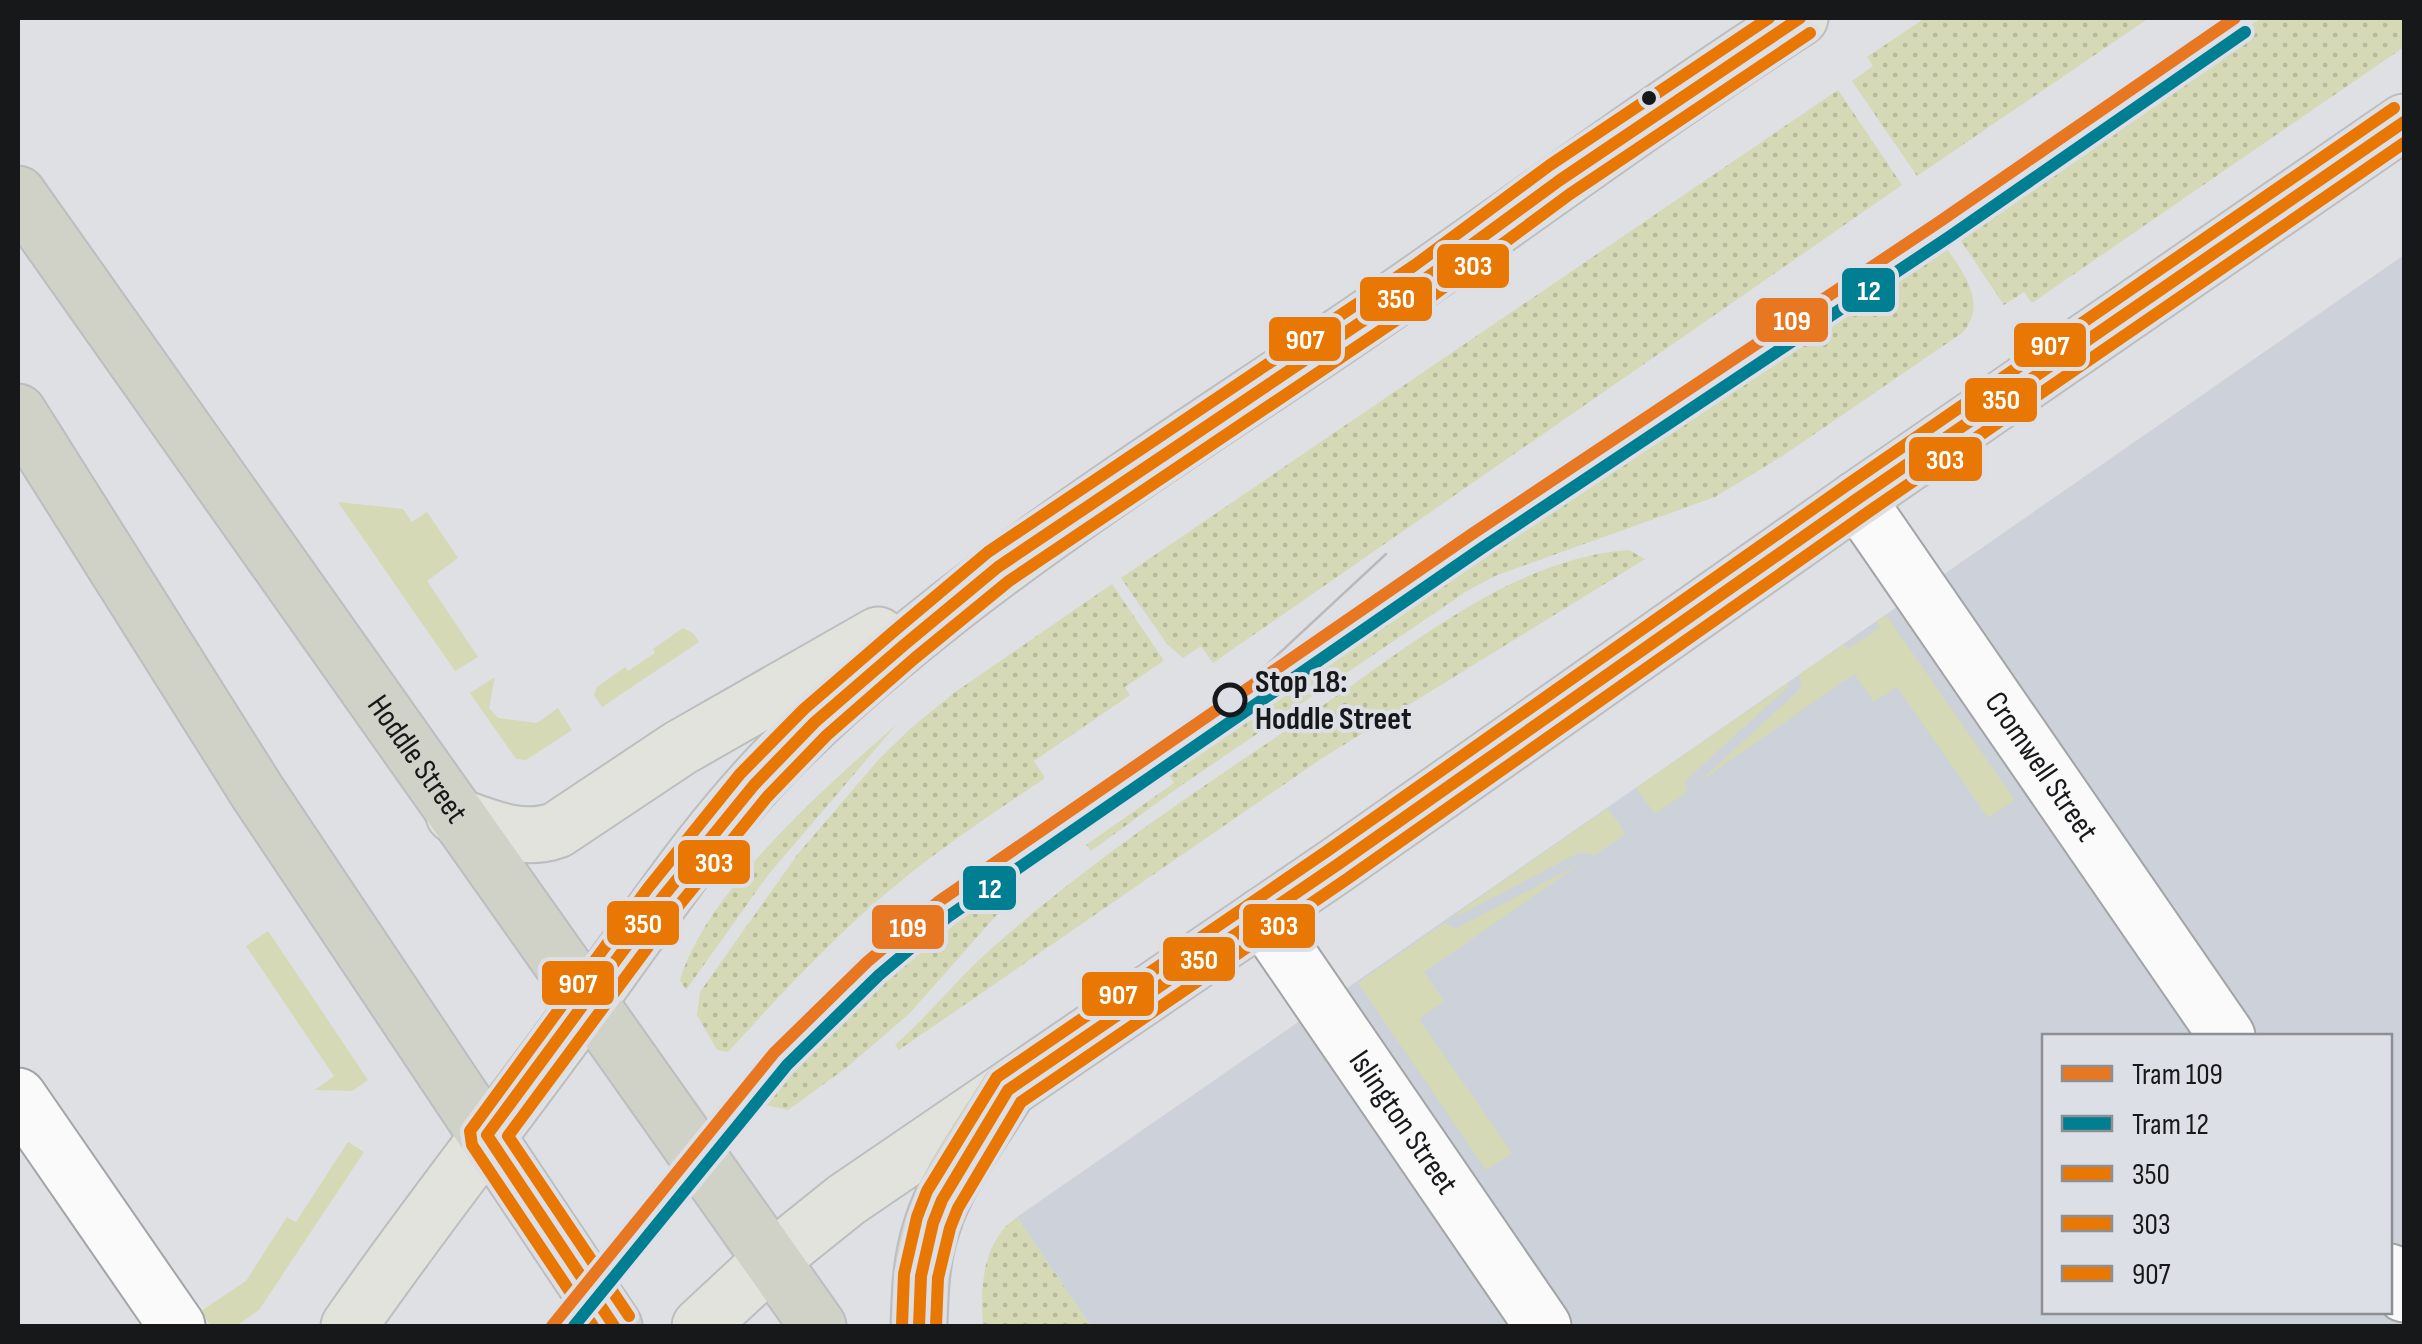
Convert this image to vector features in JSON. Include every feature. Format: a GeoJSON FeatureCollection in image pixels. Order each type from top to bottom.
{"type":"FeatureCollection","features":[{"type":"Feature","properties":{"kind":"highway","name":"Hoddle Street"},"geometry":{"type":"LineString","coordinates":[[18,194],[818,1326]]}},
{"type":"Feature","properties":{"kind":"highway"},"geometry":{"type":"LineString","coordinates":[[18,412],[258,792],[614,1326]]}},
{"type":"Feature","properties":{"kind":"highway"},"geometry":{"type":"LineString","coordinates":[[920,1326],[922,1276],[933,1223],[942,1200],[1008,1090]]}},
{"type":"Feature","properties":{"kind":"main road"},"geometry":{"type":"LineString","coordinates":[[454,815],[516,834],[538,835],[557,830],[705,733],[998,568],[1800,18]]}},
{"type":"Feature","properties":{"kind":"main road"},"geometry":{"type":"LineString","coordinates":[[700,1326],[846,1200],[1262,916],[2404,122]]}},
{"type":"Feature","properties":{"kind":"main road"},"geometry":{"type":"LineString","coordinates":[[349,1326],[686,867],[782,754],[852,689],[998,568]]}},
{"type":"Feature","properties":{"kind":"street","name":"Cromwell Street"},"geometry":{"type":"LineString","coordinates":[[1857,499],[2226,1034]]}},
{"type":"Feature","properties":{"kind":"street","name":"Islington Street"},"geometry":{"type":"LineString","coordinates":[[1262,916],[1543,1326]]}},
{"type":"Feature","properties":{"kind":"street"},"geometry":{"type":"LineString","coordinates":[[18,1096],[177,1326]]}},
{"type":"Feature","properties":{"kind":"shaded area"},"geometry":{"type":"Polygon","coordinates":[[[2404,255],[2404,1326],[1091,1326],[1017,1217],[2404,255]]]}},
{"type":"Feature","properties":{"kind":"green space"},"geometry":{"type":"Polygon","coordinates":[[[1925,18],[2149,18],[1917,176],[1852,81],[1873,66],[1867,57],[1925,18]]]}},
{"type":"Feature","properties":{"kind":"green space"},"geometry":{"type":"Polygon","coordinates":[[[2261,18],[2404,18],[2404,47],[2032,303],[2024,292],[2004,305],[1953,229],[2261,18]]]}},
{"type":"Feature","properties":{"kind":"green space"},"geometry":{"type":"Polygon","coordinates":[[[1838,90],[1902,185],[1213,663],[1201,646],[1183,658],[1167,644],[1121,578],[1838,90]]]}},
{"type":"Feature","properties":{"kind":"green space"},"geometry":{"type":"Polygon","coordinates":[[[1940,238],[1963,272],[1973,297],[1970,321],[1962,333],[1781,457],[1715,497],[1495,576],[1467,591],[1091,851],[1086,845],[1174,783],[1163,766],[1940,238]]]}},
{"type":"Feature","properties":{"kind":"green space"},"geometry":{"type":"Polygon","coordinates":[[[338,502],[403,509],[412,522],[427,512],[458,558],[427,581],[478,657],[455,671],[338,502]]]}},
{"type":"Feature","properties":{"kind":"green space"},"geometry":{"type":"Polygon","coordinates":[[[1629,550],[1645,559],[1321,759],[899,1050],[895,1045],[979,961],[1068,885],[1425,634],[1503,588],[1544,570],[1586,557],[1629,550]]]}},
{"type":"Feature","properties":{"kind":"green space"},"geometry":{"type":"Polygon","coordinates":[[[1112,584],[1162,662],[1125,687],[1130,695],[1034,761],[1045,778],[951,843],[873,904],[728,1052],[717,1050],[697,1015],[700,992],[797,855],[880,758],[911,728],[954,693],[1112,584]]]}},
{"type":"Feature","properties":{"kind":"green space"},"geometry":{"type":"Polygon","coordinates":[[[1886,615],[2015,800],[1988,818],[1897,687],[1874,702],[1854,674],[1698,783],[1801,688],[1800,674],[1844,644],[1848,649],[1880,627],[1876,621],[1886,615]]]}},
{"type":"Feature","properties":{"kind":"green space"},"geometry":{"type":"Polygon","coordinates":[[[683,628],[699,642],[602,707],[594,695],[597,687],[625,667],[628,671],[655,653],[653,649],[683,628]]]}},
{"type":"Feature","properties":{"kind":"green space"},"geometry":{"type":"Polygon","coordinates":[[[495,677],[489,708],[498,718],[537,723],[558,708],[572,730],[526,760],[516,759],[470,693],[495,677]]]}},
{"type":"Feature","properties":{"kind":"green space"},"geometry":{"type":"Polygon","coordinates":[[[1788,683],[1686,780],[1686,793],[1655,814],[1636,788],[1788,683]]]}},
{"type":"Feature","properties":{"kind":"green space"},"geometry":{"type":"Polygon","coordinates":[[[897,724],[768,875],[686,990],[680,980],[694,945],[742,876],[805,809],[897,724]]]}},
{"type":"Feature","properties":{"kind":"green space"},"geometry":{"type":"Polygon","coordinates":[[[1608,808],[1626,834],[1593,856],[1578,853],[1456,914],[1608,808]]]}},
{"type":"Feature","properties":{"kind":"green space"},"geometry":{"type":"Polygon","coordinates":[[[1580,864],[1424,972],[1444,1001],[1419,1019],[1512,1153],[1486,1170],[1358,983],[1444,923],[1456,928],[1580,864]]]}},
{"type":"Feature","properties":{"kind":"green space"},"geometry":{"type":"Polygon","coordinates":[[[1002,876],[1017,892],[909,1014],[846,1068],[788,1110],[761,1104],[785,1070],[841,1008],[903,952],[1002,876]]]}},
{"type":"Feature","properties":{"kind":"green space"},"geometry":{"type":"Polygon","coordinates":[[[268,931],[368,1080],[352,1091],[315,1090],[334,1076],[246,946],[268,931]]]}},
{"type":"Feature","properties":{"kind":"green space"},"geometry":{"type":"Polygon","coordinates":[[[348,1142],[364,1152],[259,1310],[236,1326],[211,1326],[201,1311],[246,1281],[287,1217],[296,1222],[348,1142]]]}},
{"type":"Feature","properties":{"kind":"green space"},"geometry":{"type":"Polygon","coordinates":[[[1017,1217],[1091,1326],[983,1326],[983,1281],[990,1252],[1005,1227],[1017,1217]]]}},
{"type":"Feature","properties":{"kind":"tram line","name":"109"},"geometry":{"type":"LineString","coordinates":[[552,1326],[774,1053],[867,962],[938,902],[1472,534],[1939,222],[2235,18]]}},
{"type":"Feature","properties":{"kind":"tram line","name":"12"},"geometry":{"type":"LineString","coordinates":[[574,1326],[787,1065],[879,975],[949,916],[1482,548],[1949,237],[2245,32]]}},
{"type":"Feature","properties":{"kind":"tram line"},"geometry":{"type":"LineString","coordinates":[[1214,714],[1386,554]]}},
{"type":"Feature","properties":{"kind":"transit line","name":"907"},"geometry":{"type":"LineString","coordinates":[[593,1326],[472,1145],[470,1131],[648,888],[740,774],[804,709],[988,552],[1415,265],[1550,165],[1769,18]]}},
{"type":"Feature","properties":{"kind":"transit line","name":"350"},"geometry":{"type":"LineString","coordinates":[[614,1326],[487,1135],[662,898],[754,785],[815,722],[998,567],[1425,279],[1560,180],[1800,18]]}},
{"type":"Feature","properties":{"kind":"transit line","name":"303"},"geometry":{"type":"LineString","coordinates":[[629,1316],[508,1136],[676,909],[767,797],[827,735],[1009,581],[1435,294],[1570,194],[1810,33]]}},
{"type":"Feature","properties":{"kind":"transit line","name":"907"},"geometry":{"type":"LineString","coordinates":[[902,1325],[904,1274],[917,1217],[927,1191],[997,1077],[2394,108]]}},
{"type":"Feature","properties":{"kind":"transit line","name":"350"},"geometry":{"type":"LineString","coordinates":[[919,1326],[921,1276],[933,1223],[942,1200],[1008,1090],[2404,122]]}},
{"type":"Feature","properties":{"kind":"transit line","name":"303"},"geometry":{"type":"LineString","coordinates":[[936,1326],[938,1278],[950,1228],[1021,1102],[2404,143]]}},
{"type":"Feature","properties":{"kind":"place","name":"Stop 18: Hoddle Street"},"geometry":{"type":"Point","coordinates":[1230,700]}}]}
